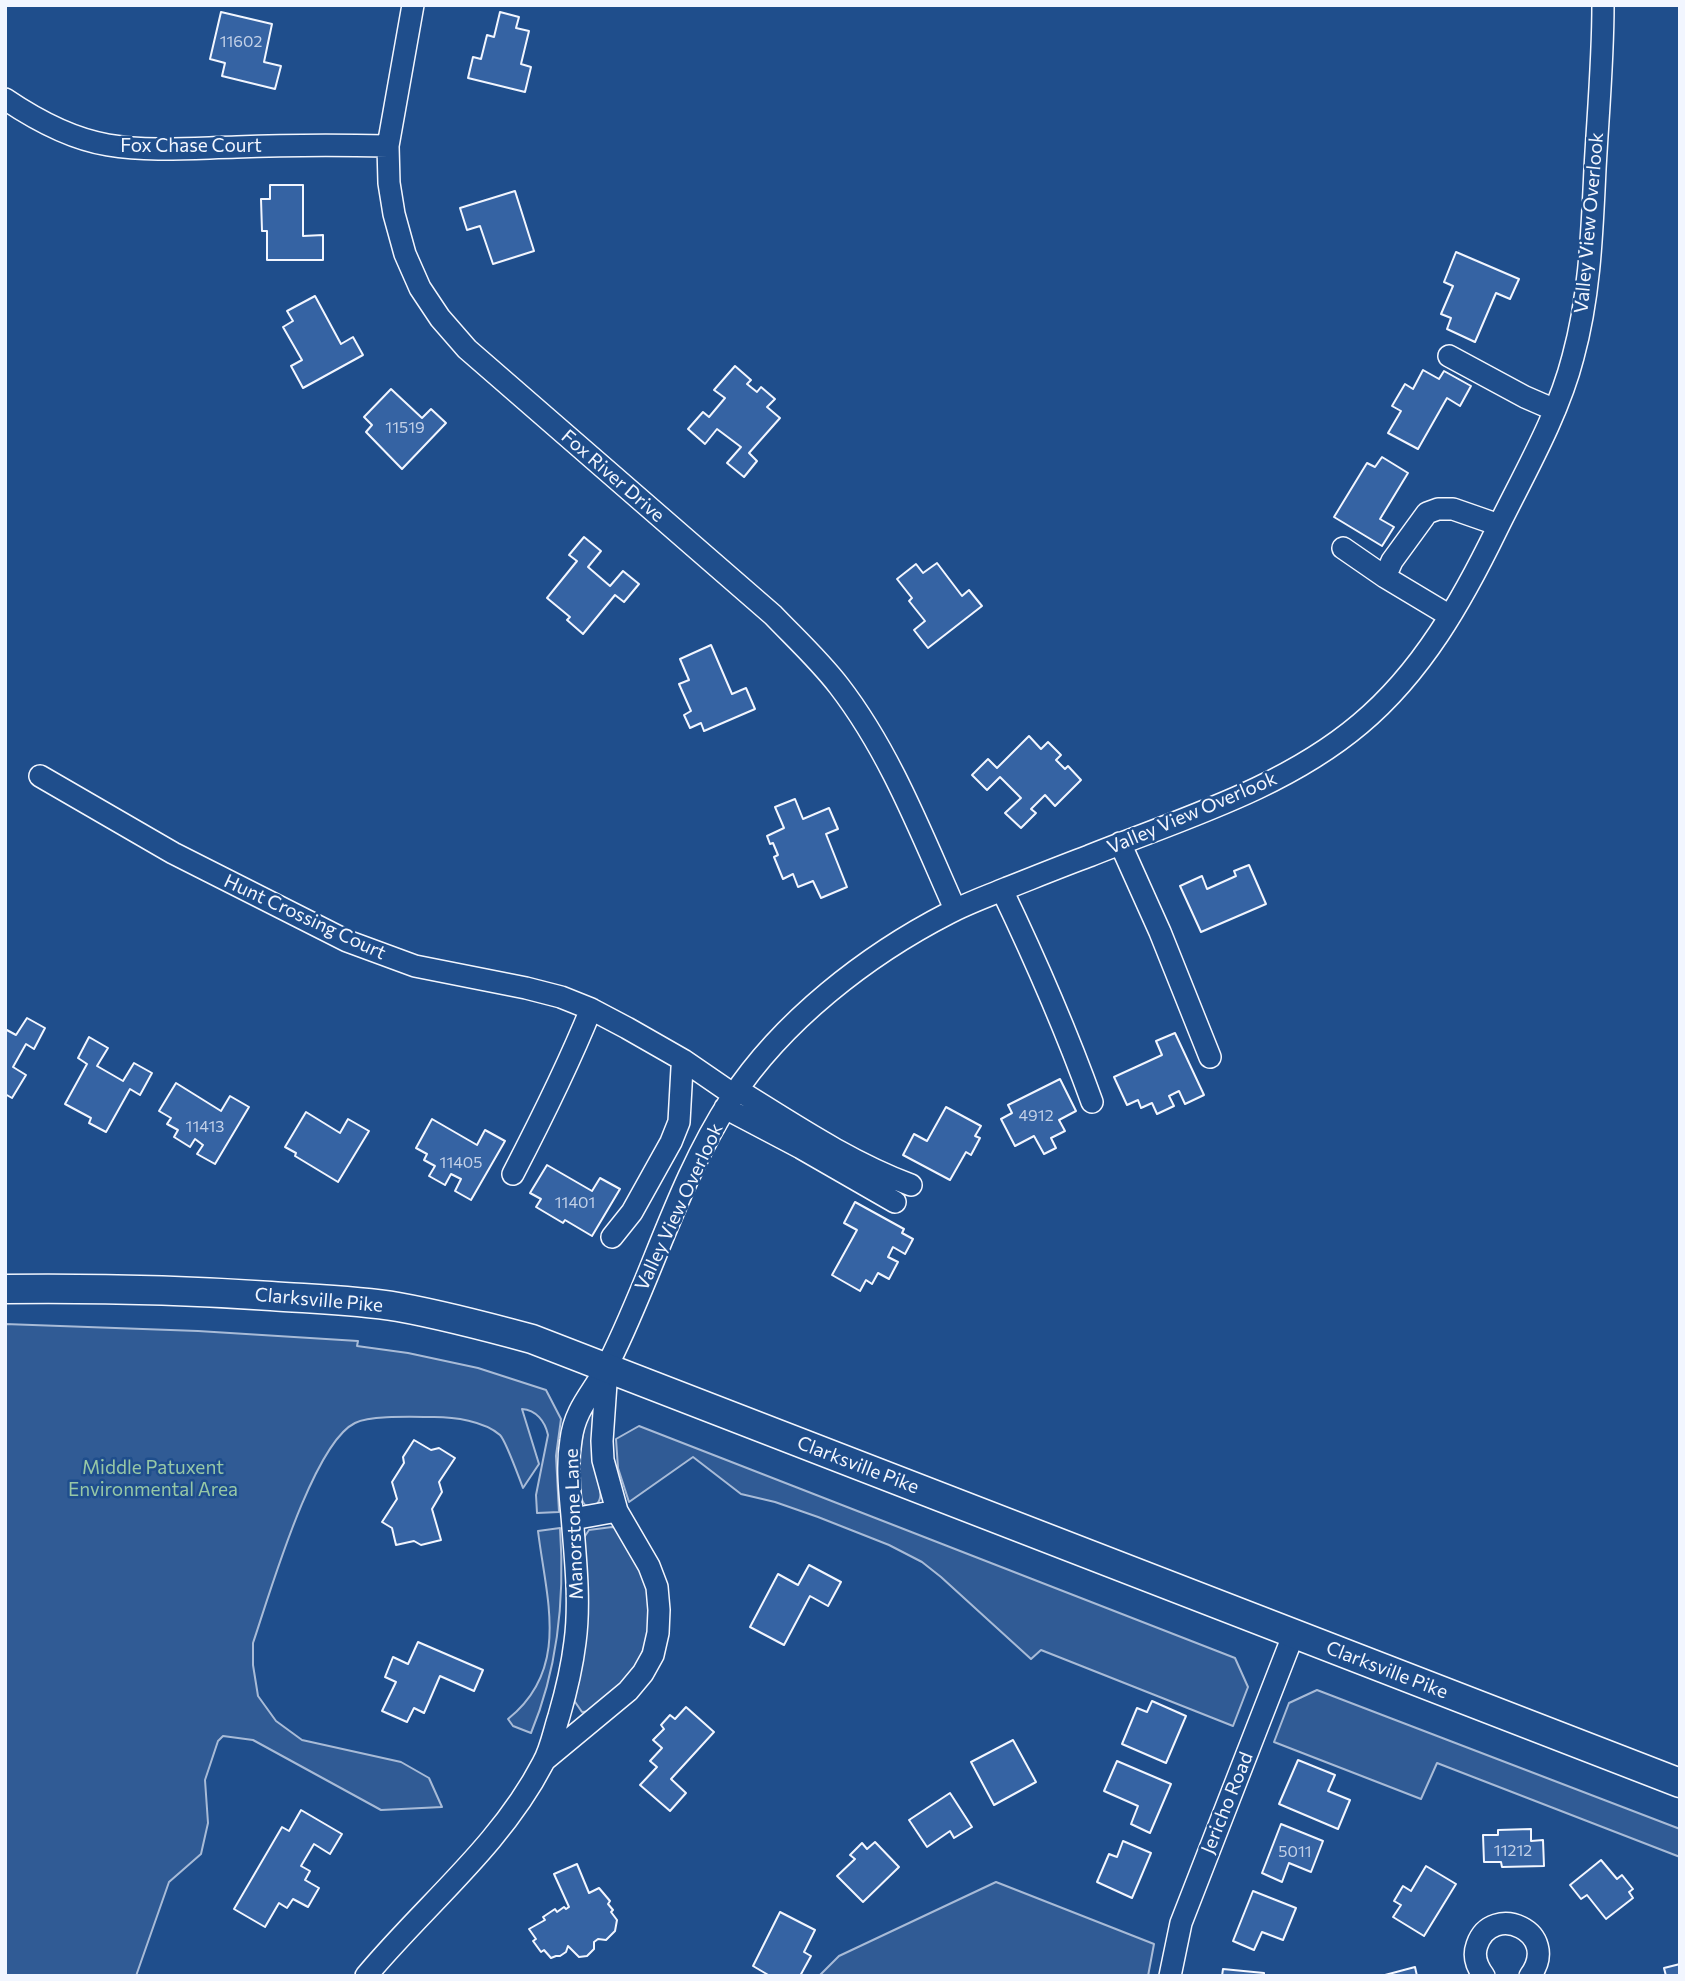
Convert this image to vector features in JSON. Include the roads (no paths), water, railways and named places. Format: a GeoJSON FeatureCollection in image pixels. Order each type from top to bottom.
{"type":"FeatureCollection","features":[{"type":"Feature","properties":{"kind":"main road","name":"Clarksville Pike"},"geometry":{"type":"LineString","coordinates":[[5,1289],[228,1293],[351,1302],[396,1307],[521,1336],[1680,1783]]}},
{"type":"Feature","properties":{"kind":"street","name":"Fox River Drive"},"geometry":{"type":"LineString","coordinates":[[413,5],[388,146],[388,183],[405,254],[420,288],[440,318],[467,349],[773,615],[831,677],[870,731],[902,792],[955,909]]}},
{"type":"Feature","properties":{"kind":"street","name":"Valley View Overlook"},"geometry":{"type":"LineString","coordinates":[[607,1367],[698,1159],[732,1098],[758,1064],[818,1000],[920,928],[955,909],[1241,795],[1289,772],[1361,723],[1392,693],[1427,652],[1474,576],[1555,410],[1573,360],[1590,257],[1603,5]]}},
{"type":"Feature","properties":{"kind":"street","name":"Fox Chase Court"},"geometry":{"type":"LineString","coordinates":[[5,99],[49,126],[106,145],[147,150],[310,145],[388,146]]}},
{"type":"Feature","properties":{"kind":"street"},"geometry":{"type":"LineString","coordinates":[[1449,356],[1555,410]]}},
{"type":"Feature","properties":{"kind":"street"},"geometry":{"type":"LineString","coordinates":[[1385,577],[1392,561],[1427,513],[1438,509],[1454,509],[1499,525]]}},
{"type":"Feature","properties":{"kind":"street"},"geometry":{"type":"LineString","coordinates":[[1343,548],[1450,616]]}},
{"type":"Feature","properties":{"kind":"street","name":"Hunt Crossing Court"},"geometry":{"type":"LineString","coordinates":[[40,776],[173,853],[347,940],[415,966],[526,988],[561,997],[591,1009],[684,1062],[732,1098]]}},
{"type":"Feature","properties":{"kind":"street"},"geometry":{"type":"LineString","coordinates":[[1120,843],[1160,932],[1210,1057]]}},
{"type":"Feature","properties":{"kind":"street"},"geometry":{"type":"LineString","coordinates":[[1002,890],[1077,1061],[1092,1102]]}},
{"type":"Feature","properties":{"kind":"street"},"geometry":{"type":"LineString","coordinates":[[513,1174],[564,1072],[591,1009]]}},
{"type":"Feature","properties":{"kind":"street"},"geometry":{"type":"LineString","coordinates":[[611,1237],[632,1212],[671,1142],[678,1122],[684,1062]]}},
{"type":"Feature","properties":{"kind":"street"},"geometry":{"type":"LineString","coordinates":[[732,1098],[806,1132],[883,1175],[911,1185]]}},
{"type":"Feature","properties":{"kind":"street"},"geometry":{"type":"LineString","coordinates":[[732,1098],[801,1148],[895,1202]]}},
{"type":"Feature","properties":{"kind":"street","name":"Manorstone Lane"},"geometry":{"type":"LineString","coordinates":[[366,1976],[494,1836],[546,1759],[628,1691],[653,1656],[658,1633],[657,1587],[649,1566],[617,1511],[603,1460],[607,1367]]}},
{"type":"Feature","properties":{"kind":"street","name":"Manorstone Lane"},"geometry":{"type":"LineString","coordinates":[[546,1759],[563,1702],[576,1636],[573,1518],[569,1488],[572,1432],[579,1410],[607,1367]]}},
{"type":"Feature","properties":{"kind":"street"},"geometry":{"type":"LineString","coordinates":[[573,1518],[617,1511]]}},
{"type":"Feature","properties":{"kind":"street","name":"Jericho Road"},"geometry":{"type":"LineString","coordinates":[[1170,1976],[1184,1912],[1294,1633]]}},
{"type":"Feature","properties":{"kind":"street"},"geometry":{"type":"LineString","coordinates":[[1484,1976],[1476,1958],[1481,1937],[1499,1924],[1510,1923],[1522,1927],[1537,1945],[1539,1956],[1536,1968],[1530,1976]]}},
{"type":"Feature","properties":{"kind":"park label","name":"Middle Patuxent Environmental Area"},"geometry":{"type":"Point","coordinates":[153,1479]}}]}
